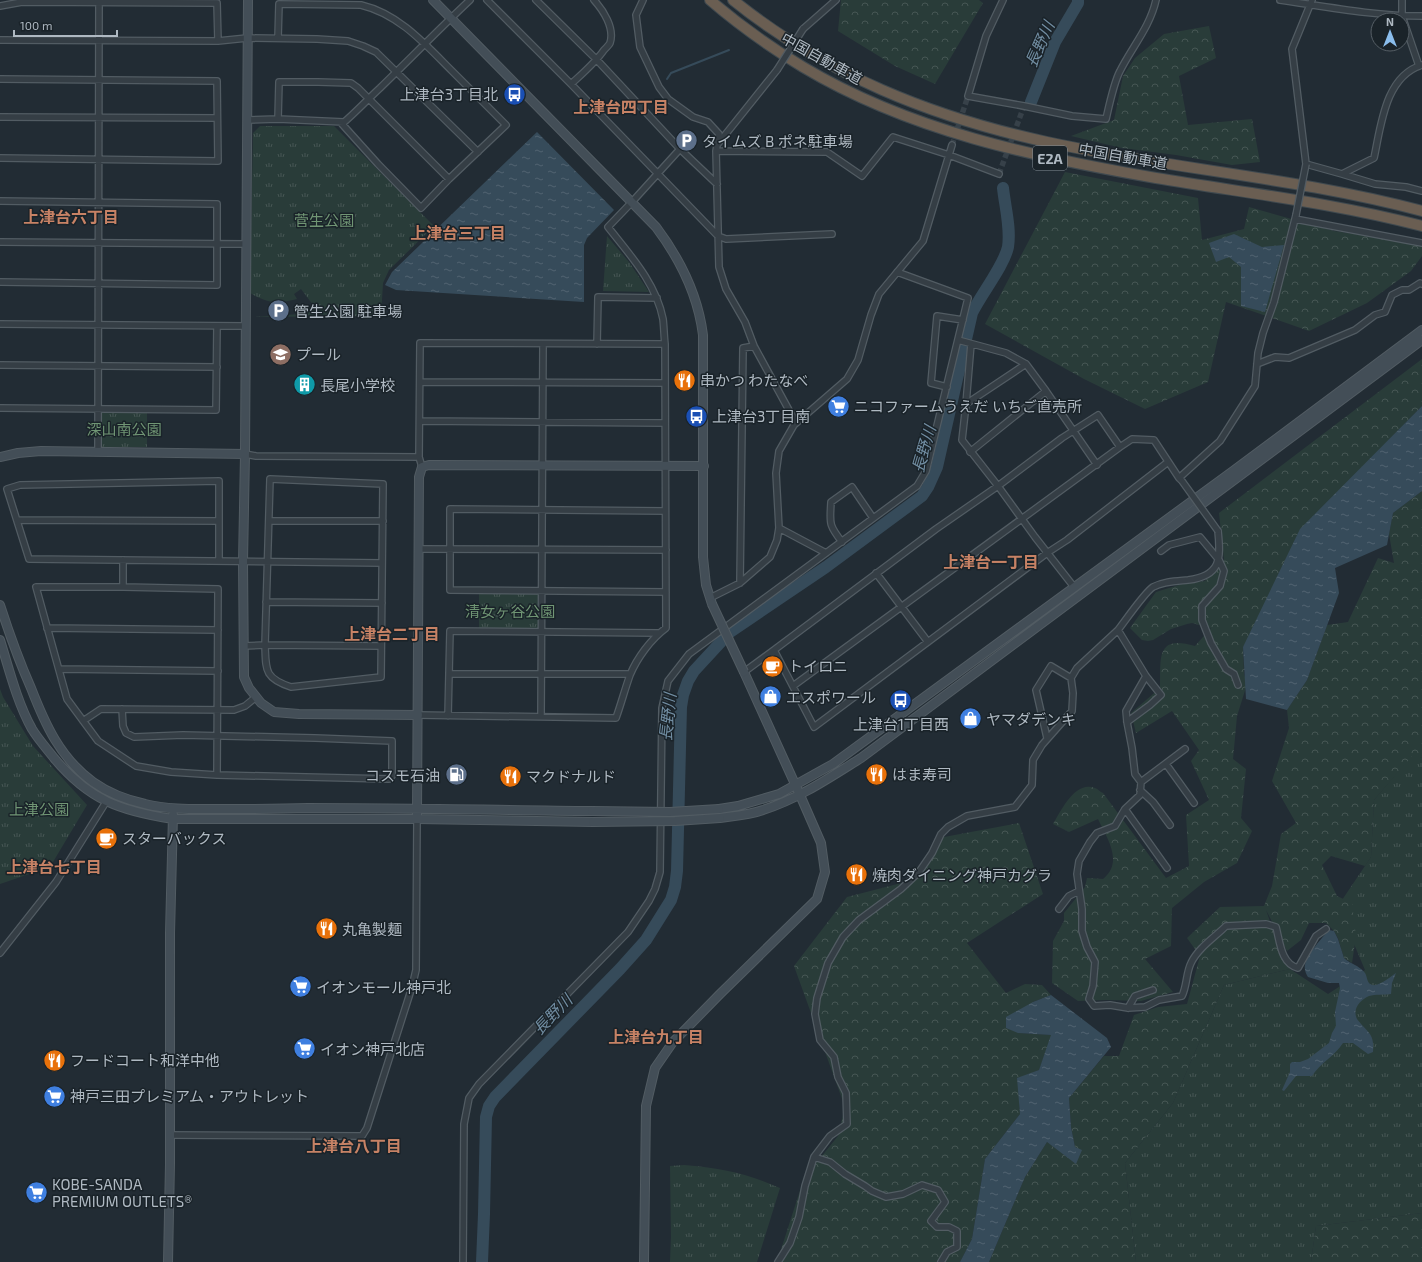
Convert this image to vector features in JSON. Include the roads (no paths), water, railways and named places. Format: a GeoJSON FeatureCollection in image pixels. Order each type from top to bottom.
{"type":"FeatureCollection","features":[{"type":"Feature","properties":{"kind":"highway","name":"中国自動車道"},"geometry":{"type":"LineString","coordinates":[[710,0],[746,29],[803,67],[840,87],[877,105],[960,135],[1003,147],[1095,167],[1360,211],[1422,226]]}},
{"type":"Feature","properties":{"kind":"highway","name":"中国自動車道"},"geometry":{"type":"LineString","coordinates":[[733,0],[779,34],[847,74],[882,91],[912,103],[963,120],[1033,139],[1076,148],[1313,188],[1362,197],[1422,211]]}},
{"type":"Feature","properties":{"kind":"street"},"geometry":{"type":"LineString","coordinates":[[248,0],[243,562],[244,677],[261,703],[274,712],[298,714],[616,718],[630,674],[640,657],[658,634],[666,628],[665,383],[663,320],[657,298],[647,279],[608,227],[680,149]]}},
{"type":"Feature","properties":{"kind":"street"},"geometry":{"type":"LineString","coordinates":[[433,0],[656,227],[688,279],[702,325],[704,349],[703,568],[706,585],[711,601],[796,785],[821,843],[824,872],[817,899],[673,1042],[655,1068],[646,1106],[644,1262]]}},
{"type":"Feature","properties":{"kind":"street"},"geometry":{"type":"LineString","coordinates":[[247,120],[278,119],[344,122],[470,0]]}},
{"type":"Feature","properties":{"kind":"street"},"geometry":{"type":"LineString","coordinates":[[488,0],[718,236],[726,239],[832,234]]}},
{"type":"Feature","properties":{"kind":"street"},"geometry":{"type":"LineString","coordinates":[[536,0],[597,60],[680,149],[717,184]]}},
{"type":"Feature","properties":{"kind":"street"},"geometry":{"type":"LineString","coordinates":[[571,84],[597,60],[610,43],[610,29],[606,17],[600,6],[594,0]]}},
{"type":"Feature","properties":{"kind":"street"},"geometry":{"type":"LineString","coordinates":[[643,0],[636,15],[638,39],[640,47],[654,77],[668,99],[693,116],[708,122],[719,134],[716,149],[719,267],[726,289],[745,322],[754,346],[796,423]]}},
{"type":"Feature","properties":{"kind":"street"},"geometry":{"type":"LineString","coordinates":[[716,149],[776,70],[803,28],[836,0]]}},
{"type":"Feature","properties":{"kind":"street"},"geometry":{"type":"LineString","coordinates":[[1004,0],[986,36],[968,96],[1072,116],[1106,119],[1119,72],[1153,14],[1156,0]]}},
{"type":"Feature","properties":{"kind":"street"},"geometry":{"type":"LineString","coordinates":[[1280,0],[1312,2],[1350,12],[1370,14]]}},
{"type":"Feature","properties":{"kind":"street"},"geometry":{"type":"LineString","coordinates":[[1402,0],[1402,12]]}},
{"type":"Feature","properties":{"kind":"street"},"geometry":{"type":"LineString","coordinates":[[0,6],[22,2],[99,1],[217,3],[218,42]]}},
{"type":"Feature","properties":{"kind":"street"},"geometry":{"type":"LineString","coordinates":[[98,452],[99,1]]}},
{"type":"Feature","properties":{"kind":"street"},"geometry":{"type":"LineString","coordinates":[[1180,479],[1220,441],[1255,386],[1257,364],[1263,333],[1274,302],[1296,217],[1306,164],[1292,49],[1312,2]]}},
{"type":"Feature","properties":{"kind":"street"},"geometry":{"type":"LineString","coordinates":[[278,38],[279,4],[361,5],[372,8],[394,18],[424,44],[506,125],[421,208],[367,153],[342,124],[344,122]]}},
{"type":"Feature","properties":{"kind":"street"},"geometry":{"type":"LineString","coordinates":[[1410,16],[1422,16]]}},
{"type":"Feature","properties":{"kind":"street"},"geometry":{"type":"LineString","coordinates":[[0,40],[218,42],[247,38],[278,38],[348,41],[376,52],[478,152]]}},
{"type":"Feature","properties":{"kind":"street"},"geometry":{"type":"LineString","coordinates":[[1342,174],[1374,158],[1386,107],[1395,85],[1404,74],[1420,65],[1410,38]]}},
{"type":"Feature","properties":{"kind":"street"},"geometry":{"type":"LineString","coordinates":[[0,79],[218,82],[218,160],[0,158]]}},
{"type":"Feature","properties":{"kind":"street"},"geometry":{"type":"LineString","coordinates":[[278,119],[279,82],[351,83],[358,88],[449,179]]}},
{"type":"Feature","properties":{"kind":"street"},"geometry":{"type":"LineString","coordinates":[[0,117],[217,118]]}},
{"type":"Feature","properties":{"kind":"street"},"geometry":{"type":"LineString","coordinates":[[716,149],[827,152],[862,176],[893,137],[949,155],[999,174]]}},
{"type":"Feature","properties":{"kind":"street"},"geometry":{"type":"LineString","coordinates":[[711,601],[740,583],[770,557],[777,540],[776,473],[780,451],[796,423],[847,379],[858,360],[878,294],[923,240],[952,145]]}},
{"type":"Feature","properties":{"kind":"street"},"geometry":{"type":"LineString","coordinates":[[1306,164],[1375,184],[1406,187],[1422,191]]}},
{"type":"Feature","properties":{"kind":"street"},"geometry":{"type":"LineString","coordinates":[[0,201],[218,204],[217,285],[0,282]]}},
{"type":"Feature","properties":{"kind":"street"},"geometry":{"type":"LineString","coordinates":[[1296,217],[1422,243]]}},
{"type":"Feature","properties":{"kind":"street"},"geometry":{"type":"LineString","coordinates":[[0,242],[246,244]]}},
{"type":"Feature","properties":{"kind":"street"},"geometry":{"type":"LineString","coordinates":[[463,1262],[464,1124],[469,1098],[479,1084],[628,932],[649,901],[655,889],[660,872],[662,708],[668,682],[689,654],[916,486],[926,471],[968,298],[897,272]]}},
{"type":"Feature","properties":{"kind":"street"},"geometry":{"type":"LineString","coordinates":[[1257,364],[1275,357],[1289,358],[1355,330],[1375,315],[1384,312],[1392,294],[1402,290],[1409,290],[1420,283],[1422,284]]}},
{"type":"Feature","properties":{"kind":"street"},"geometry":{"type":"LineString","coordinates":[[596,344],[598,297],[657,298]]}},
{"type":"Feature","properties":{"kind":"street"},"geometry":{"type":"LineString","coordinates":[[947,387],[931,383],[937,316],[963,320]]}},
{"type":"Feature","properties":{"kind":"street"},"geometry":{"type":"LineString","coordinates":[[0,324],[245,326]]}},
{"type":"Feature","properties":{"kind":"street"},"geometry":{"type":"LineString","coordinates":[[0,408],[216,410],[217,326]]}},
{"type":"Feature","properties":{"kind":"street"},"geometry":{"type":"LineString","coordinates":[[0,605],[16,653],[46,725],[58,746],[92,782],[116,795],[145,804],[173,808],[670,812],[719,809],[738,806],[779,794],[833,764],[1422,330]]}},
{"type":"Feature","properties":{"kind":"street"},"geometry":{"type":"LineString","coordinates":[[958,340],[1006,353],[1026,364],[1097,465]]}},
{"type":"Feature","properties":{"kind":"street"},"geometry":{"type":"LineString","coordinates":[[0,640],[19,698],[32,729],[61,767],[76,783],[92,794],[106,802],[136,812],[173,819],[417,819],[593,822],[675,821],[720,818],[762,811],[815,787],[861,758],[1422,340]]}},
{"type":"Feature","properties":{"kind":"street"},"geometry":{"type":"LineString","coordinates":[[170,1135],[362,1136],[367,1128],[412,987],[416,970],[419,477],[422,467],[419,457],[420,343],[664,344]]}},
{"type":"Feature","properties":{"kind":"street"},"geometry":{"type":"LineString","coordinates":[[541,716],[543,344]]}},
{"type":"Feature","properties":{"kind":"street"},"geometry":{"type":"LineString","coordinates":[[971,344],[962,440],[1074,587]]}},
{"type":"Feature","properties":{"kind":"street"},"geometry":{"type":"LineString","coordinates":[[740,583],[743,348],[754,346]]}},
{"type":"Feature","properties":{"kind":"street"},"geometry":{"type":"LineString","coordinates":[[966,404],[1026,364]]}},
{"type":"Feature","properties":{"kind":"street"},"geometry":{"type":"LineString","coordinates":[[0,365],[217,367]]}},
{"type":"Feature","properties":{"kind":"street"},"geometry":{"type":"LineString","coordinates":[[420,382],[665,383]]}},
{"type":"Feature","properties":{"kind":"street"},"geometry":{"type":"LineString","coordinates":[[970,452],[1046,391]]}},
{"type":"Feature","properties":{"kind":"street"},"geometry":{"type":"LineString","coordinates":[[744,672],[936,529],[1073,431],[1098,415],[1120,448]]}},
{"type":"Feature","properties":{"kind":"street"},"geometry":{"type":"LineString","coordinates":[[420,421],[665,423]]}},
{"type":"Feature","properties":{"kind":"street"},"geometry":{"type":"LineString","coordinates":[[778,1262],[790,1243],[799,1216],[805,1186],[814,1157],[830,1136],[847,1124],[846,1093],[838,1077],[834,1057],[820,1040],[815,1014],[817,998],[828,963],[838,944],[859,920],[901,889],[919,872],[932,853],[941,834],[948,827],[967,816],[1015,807],[1032,785],[1033,760],[1047,738],[1072,711],[1073,693],[1071,678],[1077,668],[1118,630],[1153,587],[1173,580],[1201,578],[1216,567],[1220,552],[1218,532],[1154,440],[1132,439],[793,686]]}},
{"type":"Feature","properties":{"kind":"street"},"geometry":{"type":"LineString","coordinates":[[0,457],[32,451],[245,454],[256,456],[419,457]]}},
{"type":"Feature","properties":{"kind":"street"},"geometry":{"type":"LineString","coordinates":[[774,650],[814,727],[1047,553],[1067,540],[1168,462]]}},
{"type":"Feature","properties":{"kind":"street"},"geometry":{"type":"LineString","coordinates":[[422,467],[429,465],[704,466]]}},
{"type":"Feature","properties":{"kind":"street"},"geometry":{"type":"LineString","coordinates":[[270,479],[383,484],[383,521],[381,677],[291,687],[277,682],[266,669],[265,645],[270,479]]}},
{"type":"Feature","properties":{"kind":"street"},"geometry":{"type":"LineString","coordinates":[[218,561],[219,481],[20,485],[7,489],[29,559],[382,563]]}},
{"type":"Feature","properties":{"kind":"street"},"geometry":{"type":"LineString","coordinates":[[842,542],[832,529],[830,521],[831,502],[852,488],[873,518]]}},
{"type":"Feature","properties":{"kind":"street"},"geometry":{"type":"LineString","coordinates":[[665,511],[450,510],[450,590],[666,592]]}},
{"type":"Feature","properties":{"kind":"street"},"geometry":{"type":"LineString","coordinates":[[18,520],[219,521]]}},
{"type":"Feature","properties":{"kind":"street"},"geometry":{"type":"LineString","coordinates":[[269,521],[383,521]]}},
{"type":"Feature","properties":{"kind":"street"},"geometry":{"type":"LineString","coordinates":[[778,528],[826,553]]}},
{"type":"Feature","properties":{"kind":"street"},"geometry":{"type":"LineString","coordinates":[[1161,551],[1169,546],[1200,537],[1219,560],[1224,571],[1220,586],[1202,606],[1202,620],[1211,643],[1226,669],[1234,674],[1238,686]]}},
{"type":"Feature","properties":{"kind":"street"},"geometry":{"type":"LineString","coordinates":[[419,549],[666,550]]}},
{"type":"Feature","properties":{"kind":"street"},"geometry":{"type":"LineString","coordinates":[[123,560],[123,587]]}},
{"type":"Feature","properties":{"kind":"street"},"geometry":{"type":"LineString","coordinates":[[876,573],[928,642]]}},
{"type":"Feature","properties":{"kind":"street"},"geometry":{"type":"LineString","coordinates":[[122,709],[123,726],[126,733],[134,737],[183,735],[217,736],[315,738],[392,741],[392,776],[389,780],[217,775],[171,772],[136,766],[98,741],[66,699],[36,587],[218,589],[218,711],[217,736],[217,775]]}},
{"type":"Feature","properties":{"kind":"street"},"geometry":{"type":"LineString","coordinates":[[266,602],[382,603]]}},
{"type":"Feature","properties":{"kind":"street"},"geometry":{"type":"LineString","coordinates":[[48,628],[218,630]]}},
{"type":"Feature","properties":{"kind":"street"},"geometry":{"type":"LineString","coordinates":[[1118,630],[1146,676],[1161,695],[1127,722]]}},
{"type":"Feature","properties":{"kind":"street"},"geometry":{"type":"LineString","coordinates":[[448,716],[450,631],[658,634]]}},
{"type":"Feature","properties":{"kind":"street"},"geometry":{"type":"LineString","coordinates":[[243,646],[381,646]]}},
{"type":"Feature","properties":{"kind":"street"},"geometry":{"type":"LineString","coordinates":[[1047,738],[1036,690],[1050,666],[1071,678]]}},
{"type":"Feature","properties":{"kind":"street"},"geometry":{"type":"LineString","coordinates":[[59,669],[218,671]]}},
{"type":"Feature","properties":{"kind":"street"},"geometry":{"type":"LineString","coordinates":[[449,674],[630,674]]}},
{"type":"Feature","properties":{"kind":"street"},"geometry":{"type":"LineString","coordinates":[[1146,676],[1126,711],[1135,774],[1141,782],[1140,795],[1125,809],[1115,826],[1097,833],[1079,861],[1077,874],[1082,909],[1082,931],[1087,947],[1095,962],[1093,986],[1089,999],[1094,1006],[1110,1005],[1128,1008],[1145,1007],[1159,1000],[1182,996],[1191,963],[1202,948],[1226,926],[1266,924],[1276,927],[1283,953],[1288,964],[1298,968],[1316,936],[1326,928]]}},
{"type":"Feature","properties":{"kind":"street"},"geometry":{"type":"LineString","coordinates":[[83,721],[102,709],[234,710],[245,706],[256,697]]}},
{"type":"Feature","properties":{"kind":"street"},"geometry":{"type":"LineString","coordinates":[[1141,782],[1185,749]]}},
{"type":"Feature","properties":{"kind":"street"},"geometry":{"type":"LineString","coordinates":[[1166,764],[1194,803]]}},
{"type":"Feature","properties":{"kind":"street"},"geometry":{"type":"LineString","coordinates":[[1140,790],[1152,802],[1170,825]]}},
{"type":"Feature","properties":{"kind":"street"},"geometry":{"type":"LineString","coordinates":[[0,953],[56,882],[106,802]]}},
{"type":"Feature","properties":{"kind":"street"},"geometry":{"type":"LineString","coordinates":[[168,1262],[170,1135],[170,940],[173,808]]}},
{"type":"Feature","properties":{"kind":"street"},"geometry":{"type":"LineString","coordinates":[[1125,809],[1166,868]]}},
{"type":"Feature","properties":{"kind":"street"},"geometry":{"type":"LineString","coordinates":[[1059,909],[1069,896],[1079,891]]}},
{"type":"Feature","properties":{"kind":"street"},"geometry":{"type":"LineString","coordinates":[[1128,1008],[1135,996],[1152,990]]}},
{"type":"Feature","properties":{"kind":"street"},"geometry":{"type":"LineString","coordinates":[[814,1157],[830,1162],[845,1174],[872,1191],[886,1197],[903,1194],[922,1185],[938,1190],[945,1202],[931,1221],[937,1227],[948,1227],[957,1231],[957,1247],[947,1252],[941,1262]]}},
{"type":"Feature","properties":{"kind":"water"},"geometry":{"type":"Polygon","coordinates":[[[537,132],[614,210],[587,238],[584,245],[584,302],[396,290],[385,285],[392,272],[537,132]]]}},
{"type":"Feature","properties":{"kind":"water"},"geometry":{"type":"Polygon","coordinates":[[[1234,234],[1262,247],[1284,245],[1265,312],[1241,306],[1241,267],[1229,257],[1216,262],[1209,243],[1234,234]]]}},
{"type":"Feature","properties":{"kind":"water"},"geometry":{"type":"Polygon","coordinates":[[[1422,406],[1422,491],[1393,513],[1387,545],[1335,568],[1339,593],[1307,680],[1287,710],[1246,699],[1243,647],[1300,529],[1422,406]]]}},
{"type":"Feature","properties":{"kind":"water"},"geometry":{"type":"Polygon","coordinates":[[[1329,930],[1334,931],[1344,958],[1363,970],[1370,984],[1380,984],[1396,973],[1392,983],[1391,994],[1369,996],[1360,1002],[1356,1008],[1357,1019],[1372,1039],[1373,1052],[1368,1054],[1353,1043],[1343,1043],[1336,1052],[1315,1071],[1312,1076],[1296,1076],[1284,1091],[1282,1090],[1290,1072],[1290,1064],[1292,1062],[1300,1062],[1308,1059],[1329,1043],[1336,1026],[1335,1012],[1340,988],[1339,983],[1328,983],[1308,977],[1305,968],[1306,961],[1312,951],[1329,930]]]}},
{"type":"Feature","properties":{"kind":"water"},"geometry":{"type":"Polygon","coordinates":[[[1051,995],[1107,1038],[1111,1047],[1069,1098],[1071,1127],[1075,1147],[1082,1150],[1076,1164],[1047,1142],[1025,1177],[989,1262],[960,1262],[972,1239],[985,1159],[1020,1114],[1017,1078],[1039,1070],[1051,1035],[1018,1033],[1006,1028],[1006,1017],[1033,1002],[1051,995]]]}},
{"type":"Feature","properties":{"kind":"waterway","name":"長野川"},"geometry":{"type":"LineString","coordinates":[[1031,102],[1055,42],[1078,3],[1078,0]]}},
{"type":"Feature","properties":{"kind":"waterway"},"geometry":{"type":"LineString","coordinates":[[667,79],[671,73],[729,50]]}},
{"type":"Feature","properties":{"kind":"waterway","name":"長野川"},"geometry":{"type":"LineString","coordinates":[[482,1262],[486,1117],[489,1106],[495,1097],[620,969],[646,940],[671,900],[675,887],[677,871],[681,707],[688,681],[694,671],[730,632],[826,567],[922,496],[928,487],[937,467],[972,313],[1006,255],[1009,240],[1003,188]]}},
{"type":"Feature","properties":{"kind":"tunnel"},"geometry":{"type":"LineString","coordinates":[[952,145],[968,96]]}},
{"type":"Feature","properties":{"kind":"tunnel"},"geometry":{"type":"LineString","coordinates":[[999,174],[1024,106]]}},
{"type":"Feature","properties":{"kind":"place","name":"上津台3丁目北"},"geometry":{"type":"Point","coordinates":[514,94]}},
{"type":"Feature","properties":{"kind":"place","name":"タイムズ B ポネ駐車場"},"geometry":{"type":"Point","coordinates":[687,141]}},
{"type":"Feature","properties":{"kind":"place","name":"管生公園 駐車場"},"geometry":{"type":"Point","coordinates":[279,311]}},
{"type":"Feature","properties":{"kind":"place","name":"プール"},"geometry":{"type":"Point","coordinates":[281,354]}},
{"type":"Feature","properties":{"kind":"place","name":"串かつ わたなべ"},"geometry":{"type":"Point","coordinates":[685,380]}},
{"type":"Feature","properties":{"kind":"place","name":"長尾小学校"},"geometry":{"type":"Point","coordinates":[304,385]}},
{"type":"Feature","properties":{"kind":"place","name":"ニコファームうえだ いちご直売所"},"geometry":{"type":"Point","coordinates":[838,406]}},
{"type":"Feature","properties":{"kind":"place","name":"上津台3丁目南"},"geometry":{"type":"Point","coordinates":[696,416]}},
{"type":"Feature","properties":{"kind":"place","name":"トイロニ"},"geometry":{"type":"Point","coordinates":[772,666]}},
{"type":"Feature","properties":{"kind":"place","name":"エスポワール"},"geometry":{"type":"Point","coordinates":[770,697]}},
{"type":"Feature","properties":{"kind":"place","name":"上津台1丁目西"},"geometry":{"type":"Point","coordinates":[901,701]}},
{"type":"Feature","properties":{"kind":"place","name":"ヤマダデンキ"},"geometry":{"type":"Point","coordinates":[970,719]}},
{"type":"Feature","properties":{"kind":"place","name":"はま寿司"},"geometry":{"type":"Point","coordinates":[876,774]}},
{"type":"Feature","properties":{"kind":"place","name":"コスモ石油"},"geometry":{"type":"Point","coordinates":[456,775]}},
{"type":"Feature","properties":{"kind":"place","name":"マクドナルド"},"geometry":{"type":"Point","coordinates":[510,776]}},
{"type":"Feature","properties":{"kind":"place","name":"スターバックス"},"geometry":{"type":"Point","coordinates":[107,838]}},
{"type":"Feature","properties":{"kind":"place","name":"焼肉ダイニング神戸カグラ"},"geometry":{"type":"Point","coordinates":[857,875]}},
{"type":"Feature","properties":{"kind":"place","name":"丸亀製麺"},"geometry":{"type":"Point","coordinates":[327,929]}},
{"type":"Feature","properties":{"kind":"place","name":"イオンモール神戸北"},"geometry":{"type":"Point","coordinates":[300,987]}},
{"type":"Feature","properties":{"kind":"place","name":"イオン神戸北店"},"geometry":{"type":"Point","coordinates":[305,1049]}},
{"type":"Feature","properties":{"kind":"place","name":"フードコート和洋中他"},"geometry":{"type":"Point","coordinates":[55,1060]}},
{"type":"Feature","properties":{"kind":"place","name":"神戸三田プレミアム・アウトレット"},"geometry":{"type":"Point","coordinates":[55,1096]}},
{"type":"Feature","properties":{"kind":"place","name":"KOBE-SANDA PREMIUM OUTLETS®"},"geometry":{"type":"Point","coordinates":[36,1193]}},
{"type":"Feature","properties":{"kind":"district","name":"上津台四丁目"},"geometry":{"type":"Point","coordinates":[621,106]}},
{"type":"Feature","properties":{"kind":"district","name":"上津台六丁目"},"geometry":{"type":"Point","coordinates":[71,216]}},
{"type":"Feature","properties":{"kind":"district","name":"上津台三丁目"},"geometry":{"type":"Point","coordinates":[458,232]}},
{"type":"Feature","properties":{"kind":"district","name":"上津台一丁目"},"geometry":{"type":"Point","coordinates":[991,561]}},
{"type":"Feature","properties":{"kind":"district","name":"上津台二丁目"},"geometry":{"type":"Point","coordinates":[392,633]}},
{"type":"Feature","properties":{"kind":"district","name":"上津台七丁目"},"geometry":{"type":"Point","coordinates":[54,866]}},
{"type":"Feature","properties":{"kind":"district","name":"上津台九丁目"},"geometry":{"type":"Point","coordinates":[656,1036]}},
{"type":"Feature","properties":{"kind":"district","name":"上津台八丁目"},"geometry":{"type":"Point","coordinates":[354,1145]}},
{"type":"Feature","properties":{"kind":"park label","name":"菅生公園"},"geometry":{"type":"Point","coordinates":[324,220]}},
{"type":"Feature","properties":{"kind":"park label","name":"深山南公園"},"geometry":{"type":"Point","coordinates":[124,429]}},
{"type":"Feature","properties":{"kind":"park label","name":"清女ヶ谷公園"},"geometry":{"type":"Point","coordinates":[510,611]}},
{"type":"Feature","properties":{"kind":"park label","name":"上津公園"},"geometry":{"type":"Point","coordinates":[39,809]}}]}
